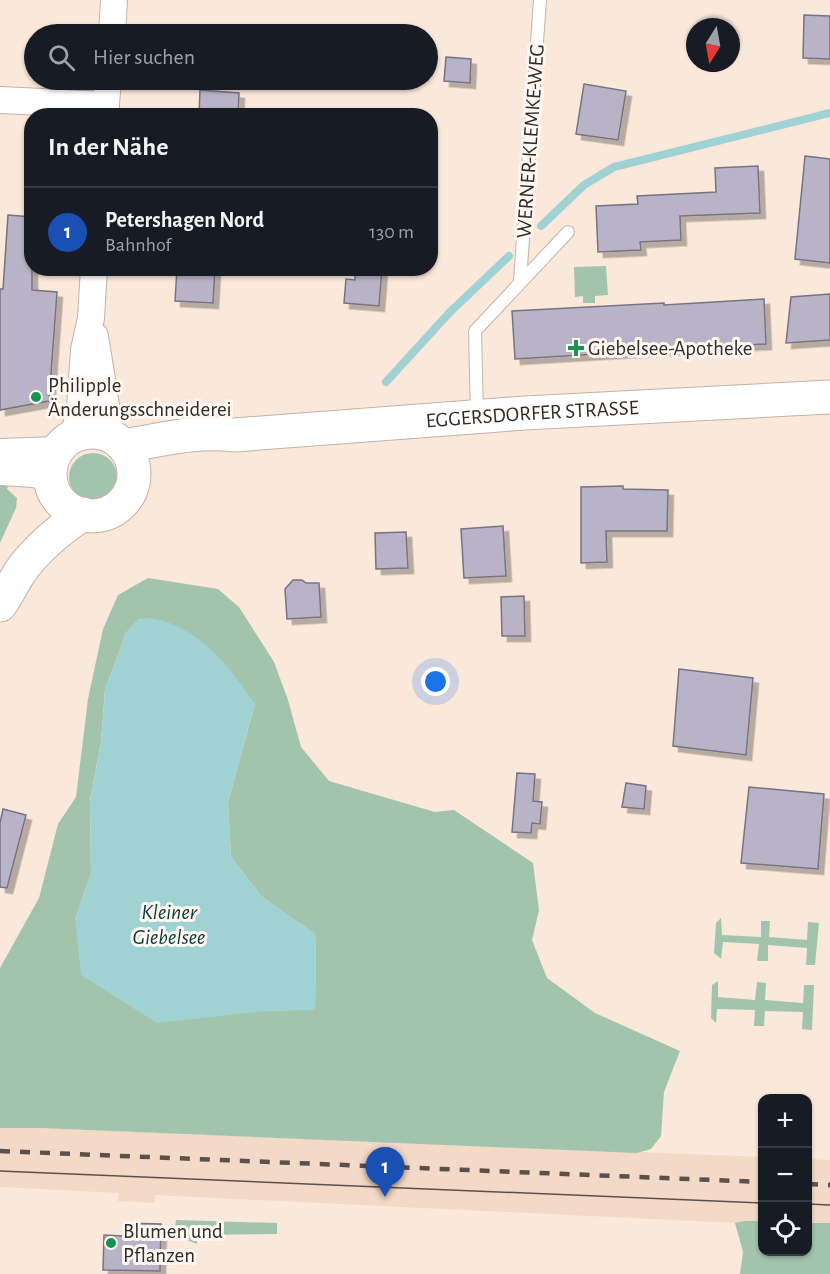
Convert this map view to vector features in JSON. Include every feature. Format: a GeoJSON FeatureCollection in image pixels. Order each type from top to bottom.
{"type":"FeatureCollection","features":[{"type":"Feature","properties":{"kind":"street"},"geometry":{"type":"LineString","coordinates":[[113,24],[114,0]]}},
{"type":"Feature","properties":{"kind":"street"},"geometry":{"type":"LineString","coordinates":[[0,100],[107,100]]}},
{"type":"Feature","properties":{"kind":"street"},"geometry":{"type":"LineString","coordinates":[[0,574],[16,549],[40,520],[80,408],[84,350],[91,318],[94,276]]}},
{"type":"Feature","properties":{"kind":"street"},"geometry":{"type":"LineString","coordinates":[[59,464],[66,506],[83,514],[103,514],[112,511],[127,498],[132,489],[133,461],[117,441],[91,318]]}},
{"type":"Feature","properties":{"kind":"street","name":"EGGERSDORFER STRASSE"},"geometry":{"type":"LineString","coordinates":[[117,441],[212,432],[234,435],[477,417],[830,398]]}},
{"type":"Feature","properties":{"kind":"street"},"geometry":{"type":"LineString","coordinates":[[0,472],[34,474],[59,464],[93,432],[117,441]]}},
{"type":"Feature","properties":{"kind":"street","name":"EGGERSDORFER STRASSE"},"geometry":{"type":"LineString","coordinates":[[132,489],[142,474],[156,464],[179,453],[234,435]]}},
{"type":"Feature","properties":{"kind":"street"},"geometry":{"type":"LineString","coordinates":[[0,452],[59,464]]}},
{"type":"Feature","properties":{"kind":"street"},"geometry":{"type":"LineString","coordinates":[[0,605],[21,571],[43,546],[66,525],[83,514]]}},
{"type":"Feature","properties":{"kind":"lane","name":"WERNER-KLEMKE-WEG"},"geometry":{"type":"LineString","coordinates":[[520,281],[540,0]]}},
{"type":"Feature","properties":{"kind":"lane","name":"WERNER-KLEMKE-WEG"},"geometry":{"type":"LineString","coordinates":[[477,417],[474,331],[568,232]]}},
{"type":"Feature","properties":{"kind":"shaded area"},"geometry":{"type":"Polygon","coordinates":[[[0,1128],[758,1157],[758,1221],[735,1223],[155,1195],[155,1203],[118,1201],[118,1193],[0,1187],[0,1128]]]}},
{"type":"Feature","properties":{"kind":"shaded area"},"geometry":{"type":"Polygon","coordinates":[[[812,1159],[830,1160],[830,1223],[812,1223],[812,1159]]]}},
{"type":"Feature","properties":{"kind":"green space"},"geometry":{"type":"Polygon","coordinates":[[[606,266],[608,295],[595,296],[595,303],[583,303],[583,296],[575,297],[574,267],[606,266]]]}},
{"type":"Feature","properties":{"kind":"green space"},"geometry":{"type":"Polygon","coordinates":[[[88,453],[98,453],[110,460],[117,472],[117,482],[110,494],[98,501],[88,501],[73,490],[69,482],[69,472],[80,457],[88,453]]]}},
{"type":"Feature","properties":{"kind":"green space"},"geometry":{"type":"Polygon","coordinates":[[[0,481],[9,483],[7,489],[17,498],[16,508],[0,543],[0,481]]]}},
{"type":"Feature","properties":{"kind":"green space"},"geometry":{"type":"Polygon","coordinates":[[[148,578],[218,589],[239,607],[274,662],[288,700],[301,747],[329,781],[435,812],[454,810],[533,863],[539,910],[532,940],[547,978],[595,1013],[680,1051],[664,1092],[661,1136],[651,1149],[637,1153],[0,1128],[0,968],[39,898],[58,824],[76,797],[88,699],[103,629],[118,595],[148,578]],[[139,619],[126,633],[105,690],[101,742],[90,801],[91,873],[75,919],[265,1011],[315,1009],[316,935],[262,897],[231,857],[228,802],[255,704],[139,619]]]}},
{"type":"Feature","properties":{"kind":"green space"},"geometry":{"type":"Polygon","coordinates":[[[721,918],[722,935],[761,937],[761,921],[770,921],[769,937],[807,940],[808,922],[819,923],[815,965],[806,965],[807,948],[768,945],[768,961],[757,961],[759,944],[723,942],[721,959],[714,953],[716,923],[721,918]]]}},
{"type":"Feature","properties":{"kind":"green space"},"geometry":{"type":"Polygon","coordinates":[[[718,981],[718,997],[755,1000],[757,982],[766,983],[765,1000],[803,1003],[804,985],[814,985],[812,1030],[802,1029],[803,1012],[765,1011],[764,1026],[754,1026],[755,1010],[717,1009],[716,1023],[711,1018],[712,985],[718,981]]]}},
{"type":"Feature","properties":{"kind":"green space"},"geometry":{"type":"Polygon","coordinates":[[[176,1220],[277,1223],[277,1234],[197,1235],[197,1244],[174,1235],[176,1220]]]}},
{"type":"Feature","properties":{"kind":"green space"},"geometry":{"type":"Polygon","coordinates":[[[758,1221],[758,1256],[812,1256],[812,1223],[830,1223],[830,1274],[740,1274],[743,1252],[735,1223],[758,1221]]]}},
{"type":"Feature","properties":{"kind":"water","name":"Kleiner Giebelsee"},"geometry":{"type":"Polygon","coordinates":[[[151,618],[184,630],[198,639],[235,675],[255,704],[228,802],[231,857],[262,897],[316,934],[315,1010],[265,1011],[157,1023],[81,975],[75,919],[91,873],[90,801],[101,742],[105,690],[126,633],[139,619],[151,618]]]}},
{"type":"Feature","properties":{"kind":"building"},"geometry":{"type":"Polygon","coordinates":[[[804,15],[830,16],[830,59],[803,58],[804,15]]]}},
{"type":"Feature","properties":{"kind":"building"},"geometry":{"type":"Polygon","coordinates":[[[446,57],[471,59],[470,83],[444,81],[446,57]]]}},
{"type":"Feature","properties":{"kind":"building"},"geometry":{"type":"Polygon","coordinates":[[[584,84],[626,91],[618,140],[576,134],[584,84]]]}},
{"type":"Feature","properties":{"kind":"building"},"geometry":{"type":"Polygon","coordinates":[[[200,90],[239,93],[238,108],[199,108],[200,90]]]}},
{"type":"Feature","properties":{"kind":"building"},"geometry":{"type":"Polygon","coordinates":[[[805,156],[830,159],[830,263],[795,259],[805,156]]]}},
{"type":"Feature","properties":{"kind":"building"},"geometry":{"type":"Polygon","coordinates":[[[758,166],[760,213],[680,216],[681,240],[640,242],[641,250],[598,252],[596,206],[638,204],[637,196],[716,192],[715,168],[758,166]]]}},
{"type":"Feature","properties":{"kind":"building"},"geometry":{"type":"Polygon","coordinates":[[[8,215],[24,216],[24,276],[32,276],[32,290],[57,292],[49,401],[0,410],[0,289],[3,289],[8,215]]]}},
{"type":"Feature","properties":{"kind":"building"},"geometry":{"type":"Polygon","coordinates":[[[177,276],[215,276],[213,303],[175,301],[177,276]]]}},
{"type":"Feature","properties":{"kind":"building"},"geometry":{"type":"Polygon","coordinates":[[[355,276],[381,276],[379,306],[344,303],[346,279],[355,280],[355,276]]]}},
{"type":"Feature","properties":{"kind":"building"},"geometry":{"type":"Polygon","coordinates":[[[830,294],[830,340],[786,343],[791,297],[830,294]]]}},
{"type":"Feature","properties":{"kind":"building"},"geometry":{"type":"Polygon","coordinates":[[[764,299],[766,344],[515,359],[512,311],[764,299]]]}},
{"type":"Feature","properties":{"kind":"building"},"geometry":{"type":"Polygon","coordinates":[[[623,486],[623,489],[668,490],[667,531],[606,531],[607,562],[581,563],[581,487],[623,486]]]}},
{"type":"Feature","properties":{"kind":"building"},"geometry":{"type":"Polygon","coordinates":[[[503,526],[506,576],[464,578],[461,529],[503,526]]]}},
{"type":"Feature","properties":{"kind":"building"},"geometry":{"type":"Polygon","coordinates":[[[406,532],[408,568],[376,569],[375,533],[406,532]]]}},
{"type":"Feature","properties":{"kind":"building"},"geometry":{"type":"Polygon","coordinates":[[[293,580],[319,583],[321,617],[287,619],[285,589],[293,580]]]}},
{"type":"Feature","properties":{"kind":"building"},"geometry":{"type":"Polygon","coordinates":[[[524,596],[525,636],[502,636],[501,597],[524,596]]]}},
{"type":"Feature","properties":{"kind":"building"},"geometry":{"type":"Polygon","coordinates":[[[679,669],[753,678],[746,755],[673,746],[679,669]]]}},
{"type":"Feature","properties":{"kind":"building"},"geometry":{"type":"Polygon","coordinates":[[[517,773],[535,774],[533,801],[542,802],[540,824],[532,823],[531,833],[512,832],[517,773]]]}},
{"type":"Feature","properties":{"kind":"building"},"geometry":{"type":"Polygon","coordinates":[[[626,783],[646,786],[644,809],[622,807],[626,783]]]}},
{"type":"Feature","properties":{"kind":"building"},"geometry":{"type":"Polygon","coordinates":[[[749,787],[824,794],[818,869],[741,863],[749,787]]]}},
{"type":"Feature","properties":{"kind":"building"},"geometry":{"type":"Polygon","coordinates":[[[3,809],[26,815],[7,888],[0,887],[0,823],[3,809]]]}},
{"type":"Feature","properties":{"kind":"building"},"geometry":{"type":"Polygon","coordinates":[[[123,1223],[161,1224],[160,1271],[103,1270],[104,1235],[123,1236],[123,1223]]]}},
{"type":"Feature","properties":{"kind":"waterway"},"geometry":{"type":"LineString","coordinates":[[541,226],[584,185],[614,167],[830,113]]}},
{"type":"Feature","properties":{"kind":"waterway"},"geometry":{"type":"LineString","coordinates":[[386,382],[450,312],[509,256]]}},
{"type":"Feature","properties":{"kind":"tram line"},"geometry":{"type":"LineString","coordinates":[[0,1171],[758,1203]]}},
{"type":"Feature","properties":{"kind":"tram line"},"geometry":{"type":"LineString","coordinates":[[812,1204],[830,1205]]}},
{"type":"Feature","properties":{"kind":"railway"},"geometry":{"type":"LineString","coordinates":[[0,1151],[758,1182]]}},
{"type":"Feature","properties":{"kind":"railway"},"geometry":{"type":"LineString","coordinates":[[812,1184],[830,1185]]}},
{"type":"Feature","properties":{"kind":"place","name":"Giebelsee-Apotheke"},"geometry":{"type":"Point","coordinates":[576,348]}},
{"type":"Feature","properties":{"kind":"place","name":"Philipple Änderungsschneiderei"},"geometry":{"type":"Point","coordinates":[36,397]}},
{"type":"Feature","properties":{"kind":"place","name":"Petershagen Nord"},"geometry":{"type":"Point","coordinates":[385,1197]}},
{"type":"Feature","properties":{"kind":"place","name":"Blumen und Pflanzen"},"geometry":{"type":"Point","coordinates":[111,1243]}}]}
